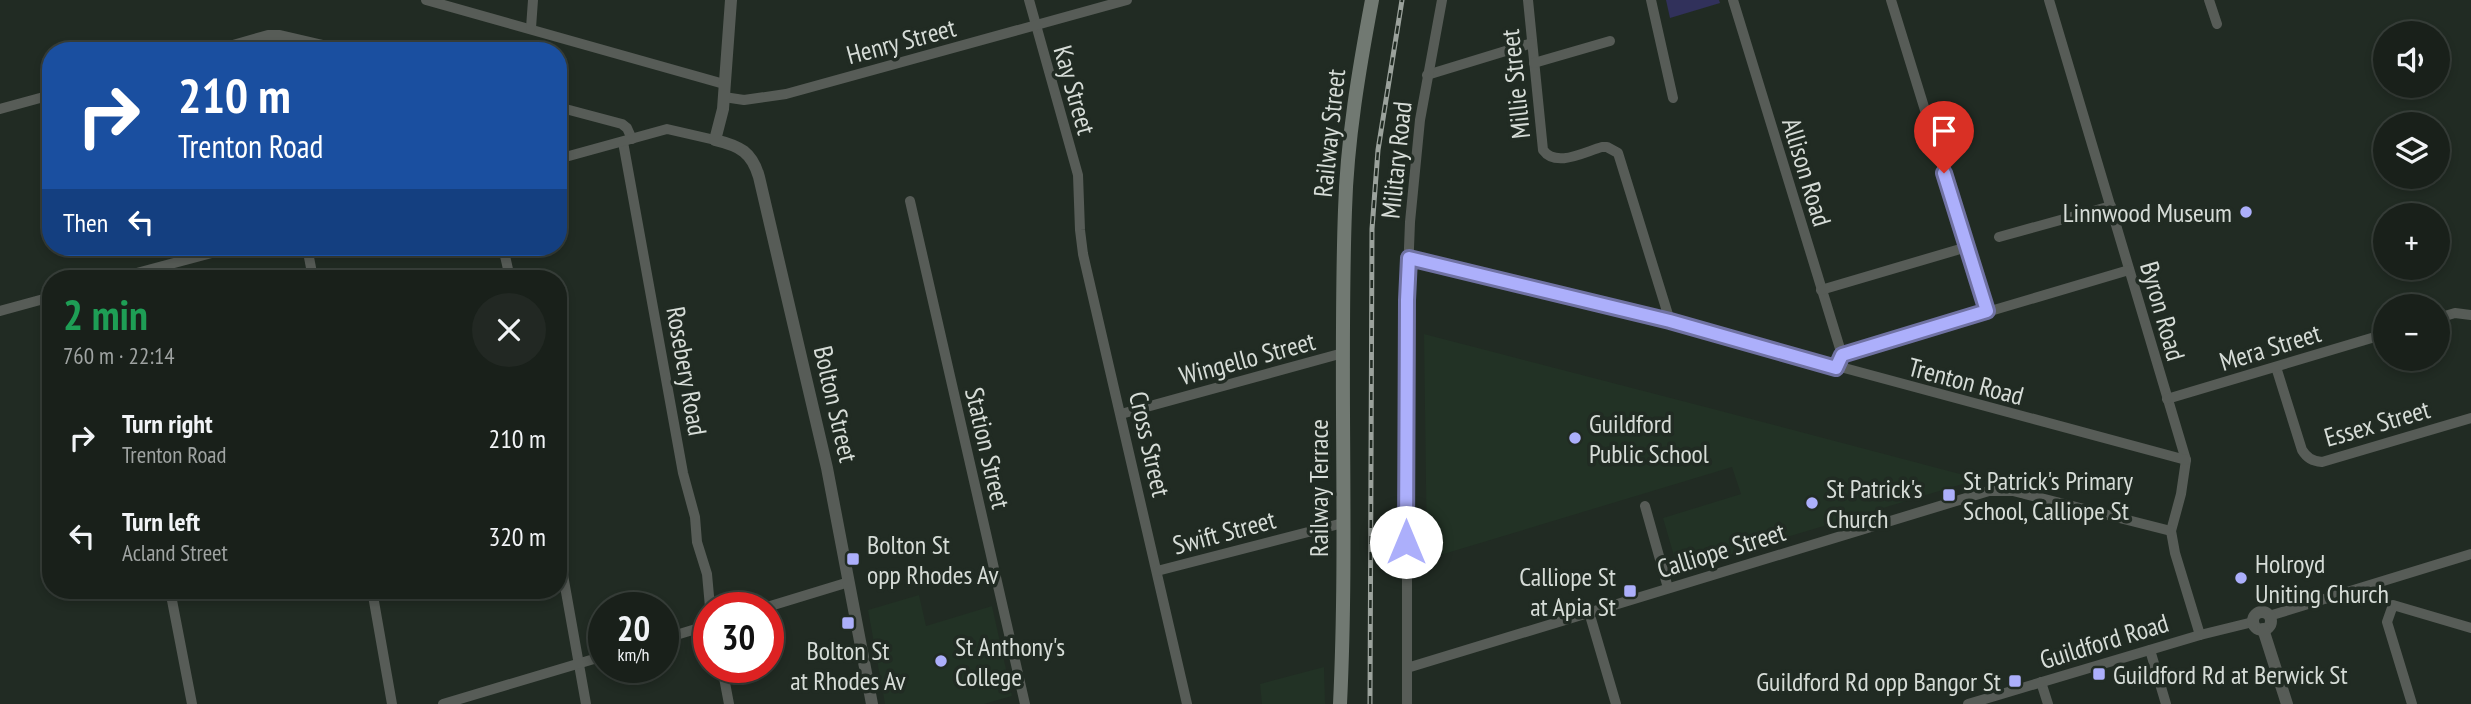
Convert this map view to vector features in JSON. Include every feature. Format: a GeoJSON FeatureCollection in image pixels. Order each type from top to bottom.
{"type":"FeatureCollection","features":[{"type":"Feature","properties":{"kind":"main road","name":"Railway Street"},"geometry":{"type":"LineString","coordinates":[[1344,272],[1345,208],[1360,65],[1372,0]]}},
{"type":"Feature","properties":{"kind":"main road","name":"Railway Terrace"},"geometry":{"type":"LineString","coordinates":[[1340,704],[1344,272]]}},
{"type":"Feature","properties":{"kind":"street","name":"Henry Street"},"geometry":{"type":"LineString","coordinates":[[426,0],[530,28],[566,42]]}},
{"type":"Feature","properties":{"kind":"street"},"geometry":{"type":"LineString","coordinates":[[530,28],[533,0]]}},
{"type":"Feature","properties":{"kind":"street"},"geometry":{"type":"LineString","coordinates":[[567,157],[667,130],[715,140],[723,103],[731,0]]}},
{"type":"Feature","properties":{"kind":"street","name":"Kay Street"},"geometry":{"type":"LineString","coordinates":[[1028,0],[1078,175],[1079,193]]}},
{"type":"Feature","properties":{"kind":"street","name":"Henry Street"},"geometry":{"type":"LineString","coordinates":[[567,42],[723,103],[786,94],[1127,0]]}},
{"type":"Feature","properties":{"kind":"street","name":"Military Road"},"geometry":{"type":"LineString","coordinates":[[1407,704],[1407,327],[1410,222],[1427,75],[1442,0]]}},
{"type":"Feature","properties":{"kind":"street","name":"Millie Street"},"geometry":{"type":"LineString","coordinates":[[1528,0],[1542,144],[1546,154],[1553,159],[1565,158],[1602,147],[1618,153],[1670,321]]}},
{"type":"Feature","properties":{"kind":"street"},"geometry":{"type":"LineString","coordinates":[[1651,0],[1673,98]]}},
{"type":"Feature","properties":{"kind":"street","name":"Allison Road"},"geometry":{"type":"LineString","coordinates":[[1733,0],[1842,355]]}},
{"type":"Feature","properties":{"kind":"street"},"geometry":{"type":"LineString","coordinates":[[1891,0],[1987,311]]}},
{"type":"Feature","properties":{"kind":"street","name":"Byron Road"},"geometry":{"type":"LineString","coordinates":[[2049,0],[2186,460],[2181,494],[2171,531],[2200,635]]}},
{"type":"Feature","properties":{"kind":"street"},"geometry":{"type":"LineString","coordinates":[[2209,0],[2217,24]]}},
{"type":"Feature","properties":{"kind":"street"},"geometry":{"type":"LineString","coordinates":[[244,42],[268,35],[315,42]]}},
{"type":"Feature","properties":{"kind":"street"},"geometry":{"type":"LineString","coordinates":[[1534,63],[1611,41]]}},
{"type":"Feature","properties":{"kind":"street"},"geometry":{"type":"LineString","coordinates":[[1427,75],[1532,43]]}},
{"type":"Feature","properties":{"kind":"street"},"geometry":{"type":"LineString","coordinates":[[0,109],[42,97]]}},
{"type":"Feature","properties":{"kind":"street"},"geometry":{"type":"LineString","coordinates":[[567,109],[622,124],[627,128],[627,140]]}},
{"type":"Feature","properties":{"kind":"street","name":"Rosebery Road"},"geometry":{"type":"LineString","coordinates":[[627,140],[683,473],[695,517],[697,542],[707,574],[709,592]]}},
{"type":"Feature","properties":{"kind":"street","name":"Bolton Street"},"geometry":{"type":"LineString","coordinates":[[715,140],[745,150],[753,160],[759,177],[827,468],[872,704]]}},
{"type":"Feature","properties":{"kind":"street","name":"Cross Street"},"geometry":{"type":"LineString","coordinates":[[1079,193],[1083,254],[1187,704]]}},
{"type":"Feature","properties":{"kind":"street","name":"Station Street"},"geometry":{"type":"LineString","coordinates":[[910,201],[1025,704]]}},
{"type":"Feature","properties":{"kind":"street"},"geometry":{"type":"LineString","coordinates":[[1999,237],[2111,206]]}},
{"type":"Feature","properties":{"kind":"street"},"geometry":{"type":"LineString","coordinates":[[1821,290],[1967,247]]}},
{"type":"Feature","properties":{"kind":"street"},"geometry":{"type":"LineString","coordinates":[[148,270],[200,256]]}},
{"type":"Feature","properties":{"kind":"street","name":"Trenton Road"},"geometry":{"type":"LineString","coordinates":[[1409,258],[1670,321],[1836,368],[2186,460]]}},
{"type":"Feature","properties":{"kind":"street"},"geometry":{"type":"LineString","coordinates":[[1836,368],[1842,355],[2129,270]]}},
{"type":"Feature","properties":{"kind":"street"},"geometry":{"type":"LineString","coordinates":[[0,311],[42,299]]}},
{"type":"Feature","properties":{"kind":"street"},"geometry":{"type":"LineString","coordinates":[[2450,314],[2471,315]]}},
{"type":"Feature","properties":{"kind":"street","name":"Mera Street"},"geometry":{"type":"LineString","coordinates":[[2167,399],[2373,338]]}},
{"type":"Feature","properties":{"kind":"street","name":"Wingello Street"},"geometry":{"type":"LineString","coordinates":[[1121,414],[1343,353]]}},
{"type":"Feature","properties":{"kind":"street","name":"Essex Street"},"geometry":{"type":"LineString","coordinates":[[2276,367],[2302,450],[2306,457],[2314,461],[2322,462],[2471,418]]}},
{"type":"Feature","properties":{"kind":"street","name":"Calliope Street"},"geometry":{"type":"LineString","coordinates":[[1407,668],[2000,490],[2171,531]]}},
{"type":"Feature","properties":{"kind":"street"},"geometry":{"type":"LineString","coordinates":[[1645,506],[1668,588]]}},
{"type":"Feature","properties":{"kind":"street","name":"Swift Street"},"geometry":{"type":"LineString","coordinates":[[1157,571],[1343,523]]}},
{"type":"Feature","properties":{"kind":"street"},"geometry":{"type":"LineString","coordinates":[[2287,704],[2258,625],[2270,624],[2269,616],[2471,554]]}},
{"type":"Feature","properties":{"kind":"street"},"geometry":{"type":"LineString","coordinates":[[784,602],[849,582]]}},
{"type":"Feature","properties":{"kind":"street"},"geometry":{"type":"LineString","coordinates":[[567,597],[586,704]]}},
{"type":"Feature","properties":{"kind":"street"},"geometry":{"type":"LineString","coordinates":[[172,599],[192,704]]}},
{"type":"Feature","properties":{"kind":"street"},"geometry":{"type":"LineString","coordinates":[[374,599],[392,704]]}},
{"type":"Feature","properties":{"kind":"street"},"geometry":{"type":"LineString","coordinates":[[2412,704],[2387,622],[2393,605],[2471,628]]}},
{"type":"Feature","properties":{"kind":"street"},"geometry":{"type":"LineString","coordinates":[[1589,612],[1616,704]]}},
{"type":"Feature","properties":{"kind":"street","name":"Guildford Road"},"geometry":{"type":"LineString","coordinates":[[1968,704],[2200,635],[2258,625]]}},
{"type":"Feature","properties":{"kind":"street"},"geometry":{"type":"LineString","coordinates":[[2150,650],[2166,704]]}},
{"type":"Feature","properties":{"kind":"street"},"geometry":{"type":"LineString","coordinates":[[443,704],[588,661]]}},
{"type":"Feature","properties":{"kind":"street"},"geometry":{"type":"LineString","coordinates":[[2041,682],[2048,704]]}},
{"type":"Feature","properties":{"kind":"street"},"geometry":{"type":"LineString","coordinates":[[725,683],[729,704]]}},
{"type":"Feature","properties":{"kind":"shaded area"},"geometry":{"type":"Polygon","coordinates":[[[1666,0],[1719,0],[1720,3],[1670,18],[1666,0]]]}},
{"type":"Feature","properties":{"kind":"shaded area","name":"Guildford Public School"},"geometry":{"type":"Polygon","coordinates":[[[1424,334],[1979,479],[1678,570],[1663,518],[1741,494],[1732,467],[1427,559],[1424,334]]]}},
{"type":"Feature","properties":{"kind":"shaded area","name":"St Anthony's College"},"geometry":{"type":"Polygon","coordinates":[[[919,595],[926,626],[992,606],[1012,696],[984,704],[885,704],[868,610],[919,595]]]}},
{"type":"Feature","properties":{"kind":"shaded area"},"geometry":{"type":"Polygon","coordinates":[[[1324,667],[1325,704],[1262,704],[1260,684],[1324,667]]]}},
{"type":"Feature","properties":{"kind":"railway"},"geometry":{"type":"LineString","coordinates":[[1370,704],[1372,229],[1378,150],[1402,0]]}},
{"type":"Feature","properties":{"kind":"place","name":"Linnwood Museum"},"geometry":{"type":"Point","coordinates":[2246,212]}},
{"type":"Feature","properties":{"kind":"place","name":"Guildford Public School"},"geometry":{"type":"Point","coordinates":[1575,438]}},
{"type":"Feature","properties":{"kind":"place","name":"St Patrick's Primary School, Calliope St"},"geometry":{"type":"Point","coordinates":[1949,495]}},
{"type":"Feature","properties":{"kind":"place","name":"St Patrick's Church"},"geometry":{"type":"Point","coordinates":[1812,503]}},
{"type":"Feature","properties":{"kind":"place","name":"Bolton St opp Rhodes Av"},"geometry":{"type":"Point","coordinates":[853,559]}},
{"type":"Feature","properties":{"kind":"place","name":"Holroyd Uniting Church"},"geometry":{"type":"Point","coordinates":[2241,578]}},
{"type":"Feature","properties":{"kind":"place","name":"Calliope St at Apia St"},"geometry":{"type":"Point","coordinates":[1630,591]}},
{"type":"Feature","properties":{"kind":"place","name":"Bolton St at Rhodes Av"},"geometry":{"type":"Point","coordinates":[848,623]}},
{"type":"Feature","properties":{"kind":"place","name":"St Anthony's College"},"geometry":{"type":"Point","coordinates":[941,661]}},
{"type":"Feature","properties":{"kind":"place","name":"Guildford Rd at Berwick St"},"geometry":{"type":"Point","coordinates":[2099,674]}},
{"type":"Feature","properties":{"kind":"place","name":"Guildford Rd opp Bangor St"},"geometry":{"type":"Point","coordinates":[2015,681]}},
{"type":"Feature","properties":{"kind":"route"},"geometry":{"type":"LineString","coordinates":[[1406,542],[1409,258],[1670,321],[1836,368],[1842,355],[1987,311],[1944,173]]}}]}
